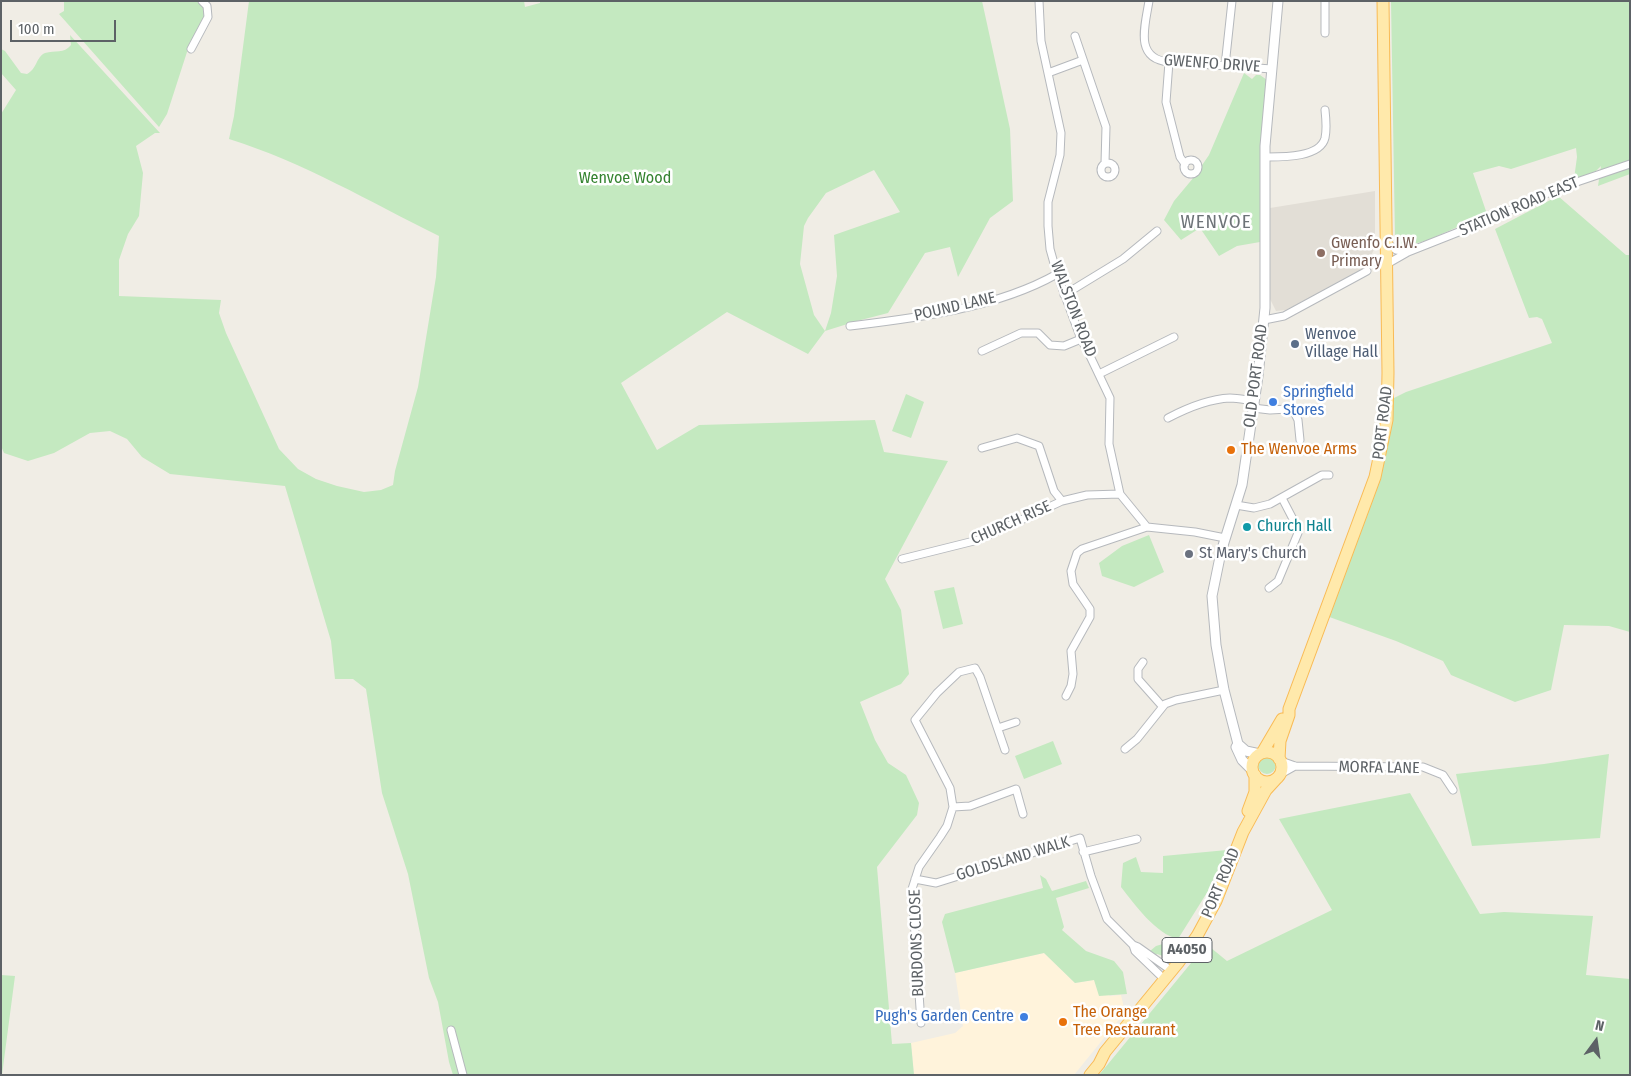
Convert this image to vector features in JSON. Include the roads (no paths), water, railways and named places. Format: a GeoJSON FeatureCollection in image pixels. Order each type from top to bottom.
{"type":"FeatureCollection","features":[{"type":"Feature","properties":{"kind":"main road","name":"PORT ROAD"},"geometry":{"type":"LineString","coordinates":[[1243,832],[1244,822],[1255,792],[1253,762],[1261,753],[1289,709],[1369,494],[1379,462],[1385,433],[1388,394],[1384,1]]}},
{"type":"Feature","properties":{"kind":"main road","name":"PORT ROAD"},"geometry":{"type":"LineString","coordinates":[[1090,1075],[1099,1064],[1105,1052],[1168,975],[1197,936],[1212,908],[1243,832],[1266,790],[1282,769],[1280,740],[1289,715],[1289,709]]}},
{"type":"Feature","properties":{"kind":"main road"},"geometry":{"type":"LineString","coordinates":[[1261,753],[1272,752],[1280,760]]}},
{"type":"Feature","properties":{"kind":"main road"},"geometry":{"type":"LineString","coordinates":[[1254,773],[1259,779],[1268,781],[1278,776]]}},
{"type":"Feature","properties":{"kind":"main road","name":"PORT ROAD"},"geometry":{"type":"LineString","coordinates":[[1083,1075],[1094,1060],[1105,1052]]}},
{"type":"Feature","properties":{"kind":"street"},"geometry":{"type":"LineString","coordinates":[[191,49],[208,17],[207,6],[202,1]]}},
{"type":"Feature","properties":{"kind":"street","name":"WALSTON ROAD"},"geometry":{"type":"LineString","coordinates":[[1039,1],[1041,42],[1061,133],[1060,155],[1048,202],[1050,249],[1064,295],[1081,339],[1110,398],[1109,444],[1120,494],[1147,527]]}},
{"type":"Feature","properties":{"kind":"street","name":"GWENFO DRIVE"},"geometry":{"type":"LineString","coordinates":[[1149,1],[1144,39],[1147,53],[1154,59],[1169,62],[1272,69]]}},
{"type":"Feature","properties":{"kind":"street"},"geometry":{"type":"LineString","coordinates":[[1225,66],[1232,1]]}},
{"type":"Feature","properties":{"kind":"street","name":"OLD PORT ROAD"},"geometry":{"type":"LineString","coordinates":[[1254,773],[1242,760],[1236,747],[1238,744],[1224,690],[1212,609],[1214,582],[1225,538],[1242,484],[1258,376],[1264,320],[1265,157],[1278,1]]}},
{"type":"Feature","properties":{"kind":"street"},"geometry":{"type":"LineString","coordinates":[[1325,33],[1326,1]]}},
{"type":"Feature","properties":{"kind":"street"},"geometry":{"type":"LineString","coordinates":[[1075,36],[1106,126],[1106,163]]}},
{"type":"Feature","properties":{"kind":"street"},"geometry":{"type":"LineString","coordinates":[[1048,73],[1083,60]]}},
{"type":"Feature","properties":{"kind":"street"},"geometry":{"type":"LineString","coordinates":[[1169,62],[1166,102],[1180,157],[1185,164]]}},
{"type":"Feature","properties":{"kind":"street"},"geometry":{"type":"LineString","coordinates":[[1265,157],[1305,154],[1316,149],[1325,139],[1326,110]]}},
{"type":"Feature","properties":{"kind":"street","name":"STATION ROAD EAST"},"geometry":{"type":"LineString","coordinates":[[1387,264],[1408,252],[1489,220],[1559,188],[1630,164]]}},
{"type":"Feature","properties":{"kind":"street"},"geometry":{"type":"LineString","coordinates":[[1064,295],[1123,258],[1157,231]]}},
{"type":"Feature","properties":{"kind":"street"},"geometry":{"type":"LineString","coordinates":[[1387,243],[1396,250],[1408,252]]}},
{"type":"Feature","properties":{"kind":"street"},"geometry":{"type":"LineString","coordinates":[[1264,320],[1284,316],[1368,271]]}},
{"type":"Feature","properties":{"kind":"street","name":"POUND LANE"},"geometry":{"type":"LineString","coordinates":[[850,326],[902,319],[970,306],[1035,286],[1057,274]]}},
{"type":"Feature","properties":{"kind":"street"},"geometry":{"type":"LineString","coordinates":[[982,351],[1021,333],[1038,334],[1050,345],[1064,346],[1081,339]]}},
{"type":"Feature","properties":{"kind":"street"},"geometry":{"type":"LineString","coordinates":[[1099,374],[1174,338]]}},
{"type":"Feature","properties":{"kind":"street"},"geometry":{"type":"LineString","coordinates":[[1168,418],[1184,410],[1214,400],[1232,398],[1270,410],[1288,409],[1294,412],[1298,420],[1300,440]]}},
{"type":"Feature","properties":{"kind":"street"},"geometry":{"type":"LineString","coordinates":[[982,448],[1017,438],[1039,446],[1054,492],[1062,500]]}},
{"type":"Feature","properties":{"kind":"street"},"geometry":{"type":"LineString","coordinates":[[1236,505],[1254,508],[1270,504],[1322,475],[1329,475]]}},
{"type":"Feature","properties":{"kind":"street","name":"CHURCH RISE"},"geometry":{"type":"LineString","coordinates":[[902,559],[978,540],[1062,500],[1087,495],[1120,494]]}},
{"type":"Feature","properties":{"kind":"street"},"geometry":{"type":"LineString","coordinates":[[1269,588],[1278,581],[1298,533],[1296,525],[1282,498]]}},
{"type":"Feature","properties":{"kind":"street"},"geometry":{"type":"LineString","coordinates":[[1066,696],[1071,686],[1073,674],[1071,651],[1090,617],[1090,609],[1073,584],[1071,571],[1077,553],[1082,549],[1147,527],[1196,532],[1225,538]]}},
{"type":"Feature","properties":{"kind":"street"},"geometry":{"type":"LineString","coordinates":[[1143,662],[1138,669],[1138,678],[1162,706]]}},
{"type":"Feature","properties":{"kind":"street"},"geometry":{"type":"LineString","coordinates":[[1005,750],[980,677],[975,668],[958,672],[936,693],[916,720],[950,788],[953,807],[970,806],[1016,789],[1023,814]]}},
{"type":"Feature","properties":{"kind":"street"},"geometry":{"type":"LineString","coordinates":[[1125,749],[1137,739],[1162,706],[1176,700],[1224,690]]}},
{"type":"Feature","properties":{"kind":"street"},"geometry":{"type":"LineString","coordinates":[[998,728],[1016,722]]}},
{"type":"Feature","properties":{"kind":"street"},"geometry":{"type":"LineString","coordinates":[[1238,744],[1246,751],[1261,753]]}},
{"type":"Feature","properties":{"kind":"street","name":"MORFA LANE"},"geometry":{"type":"LineString","coordinates":[[1280,760],[1296,766],[1423,767],[1443,775],[1453,790]]}},
{"type":"Feature","properties":{"kind":"street","name":"MORFA LANE"},"geometry":{"type":"LineString","coordinates":[[1278,776],[1296,766]]}},
{"type":"Feature","properties":{"kind":"street","name":"BURDONS CLOSE"},"geometry":{"type":"LineString","coordinates":[[921,1023],[912,889],[919,867],[944,832],[953,807]]}},
{"type":"Feature","properties":{"kind":"street","name":"GOLDSLAND WALK"},"geometry":{"type":"LineString","coordinates":[[915,879],[936,882],[1080,838],[1083,852],[1107,919],[1132,945],[1135,951],[1168,975]]}},
{"type":"Feature","properties":{"kind":"street"},"geometry":{"type":"LineString","coordinates":[[1083,852],[1137,839]]}},
{"type":"Feature","properties":{"kind":"street","name":"GOLDSLAND WALK"},"geometry":{"type":"LineString","coordinates":[[1132,945],[1138,947],[1168,975]]}},
{"type":"Feature","properties":{"kind":"street"},"geometry":{"type":"LineString","coordinates":[[451,1030],[463,1075]]}},
{"type":"Feature","properties":{"kind":"place","name":"Gwenfo C.I.W. Primary"},"geometry":{"type":"Point","coordinates":[1321,253]}},
{"type":"Feature","properties":{"kind":"place","name":"Wenvoe Village Hall"},"geometry":{"type":"Point","coordinates":[1295,344]}},
{"type":"Feature","properties":{"kind":"place","name":"Springfield Stores"},"geometry":{"type":"Point","coordinates":[1273,402]}},
{"type":"Feature","properties":{"kind":"place","name":"The Wenvoe Arms"},"geometry":{"type":"Point","coordinates":[1231,450]}},
{"type":"Feature","properties":{"kind":"place","name":"Church Hall"},"geometry":{"type":"Point","coordinates":[1247,527]}},
{"type":"Feature","properties":{"kind":"place","name":"St Mary's Church"},"geometry":{"type":"Point","coordinates":[1189,554]}},
{"type":"Feature","properties":{"kind":"place","name":"Pugh's Garden Centre"},"geometry":{"type":"Point","coordinates":[1024,1017]}},
{"type":"Feature","properties":{"kind":"place","name":"The Orange Tree Restaurant"},"geometry":{"type":"Point","coordinates":[1063,1022]}},
{"type":"Feature","properties":{"kind":"district","name":"WENVOE"},"geometry":{"type":"Point","coordinates":[1216,223]}},
{"type":"Feature","properties":{"kind":"park label","name":"Wenvoe Wood"},"geometry":{"type":"Point","coordinates":[625,179]}}]}
